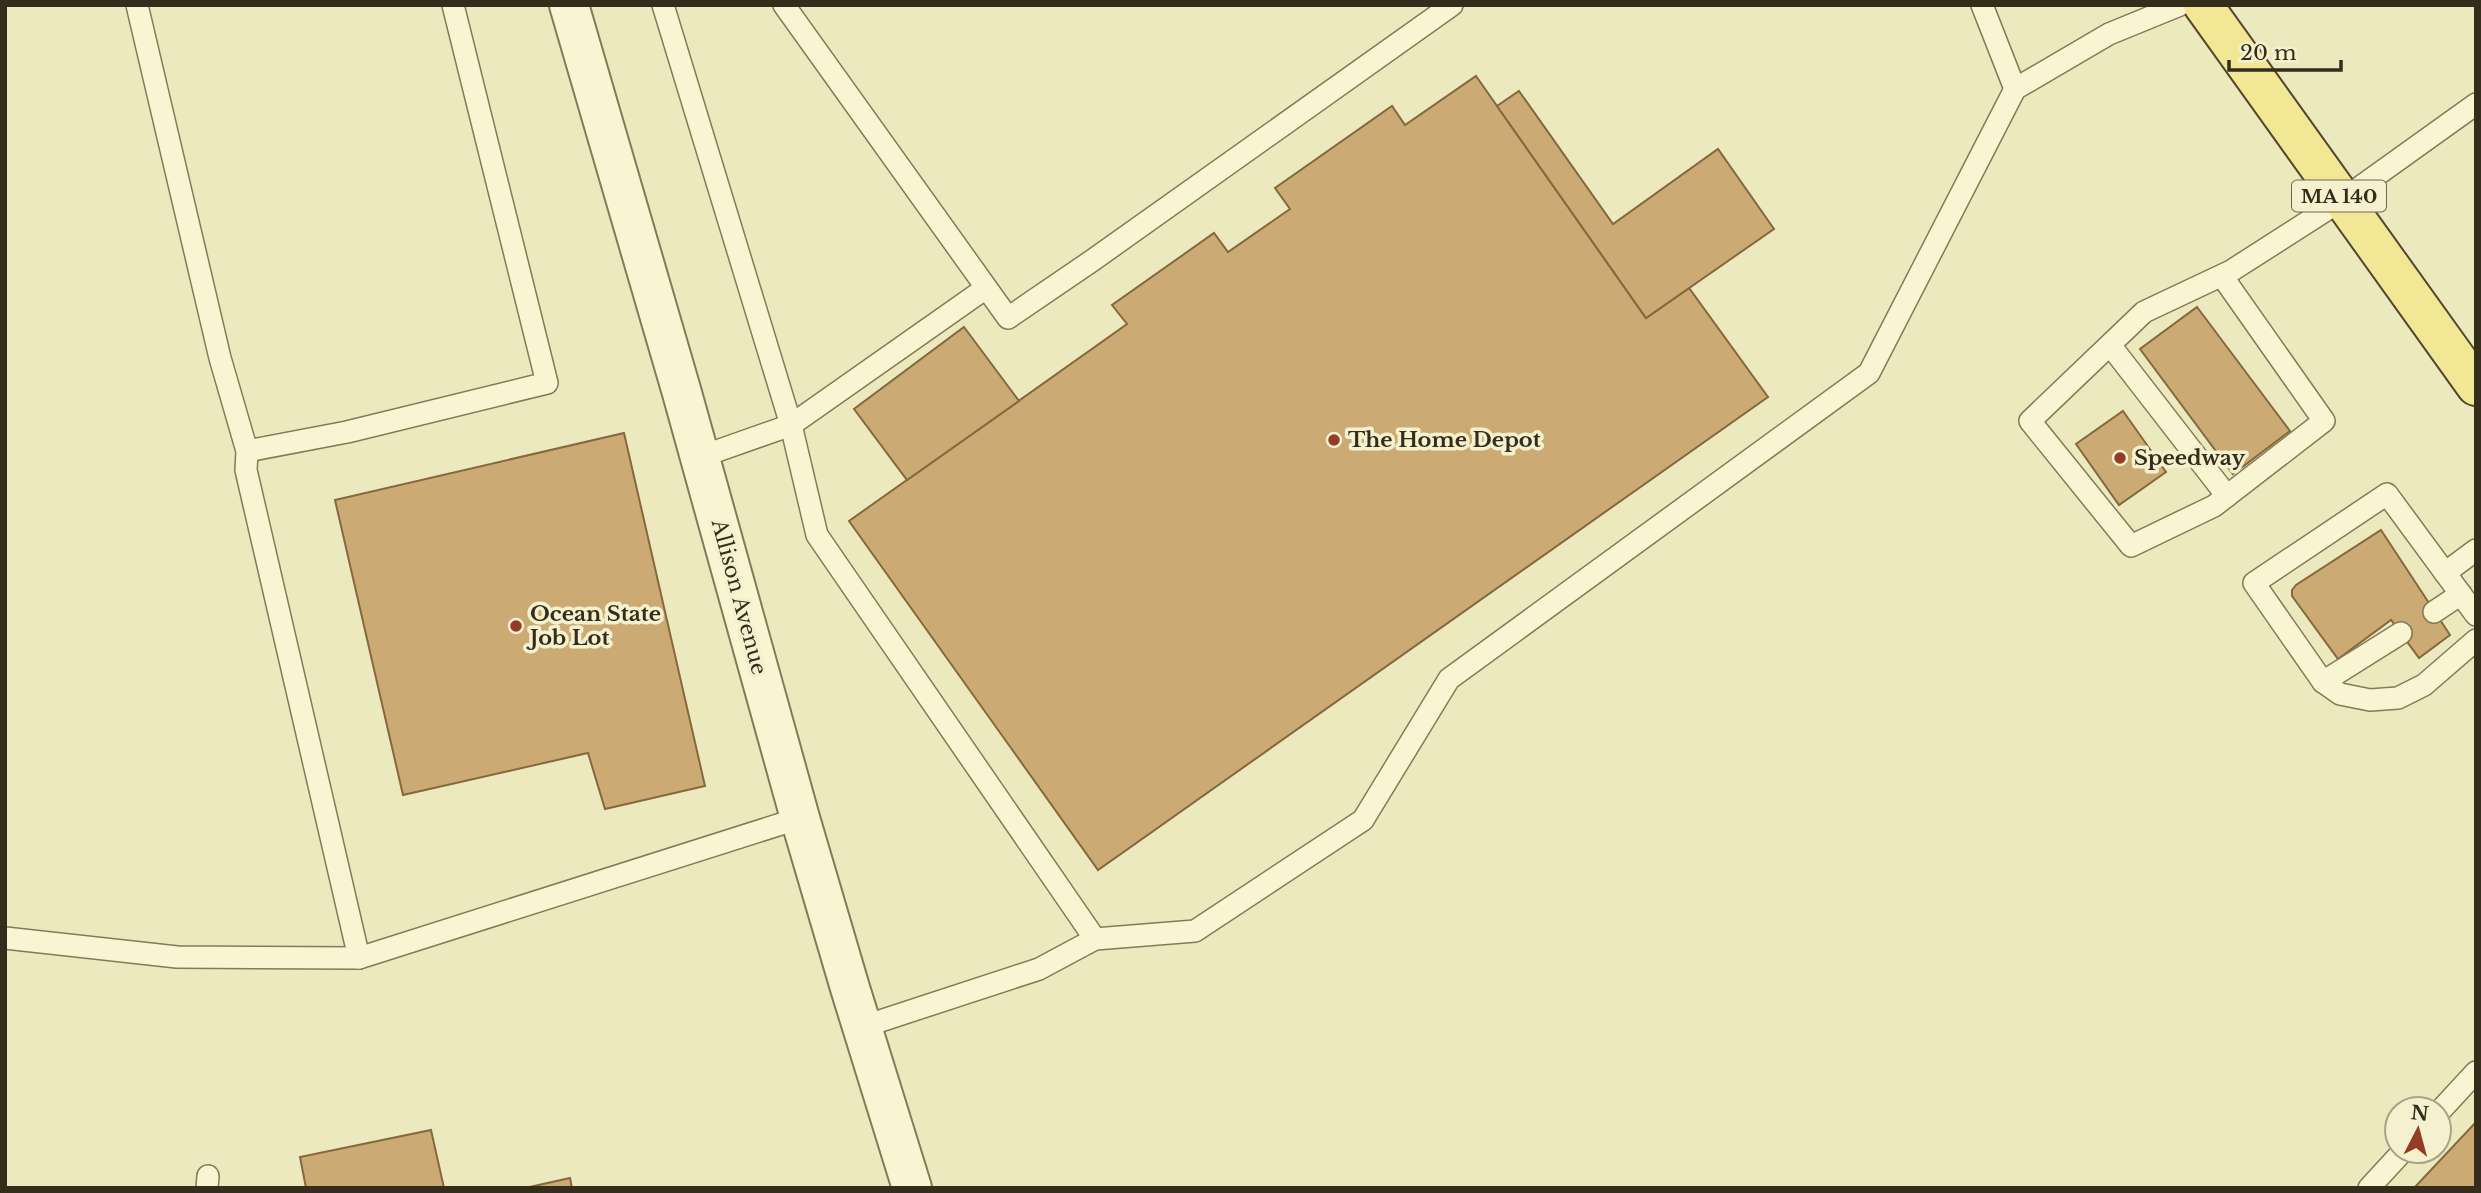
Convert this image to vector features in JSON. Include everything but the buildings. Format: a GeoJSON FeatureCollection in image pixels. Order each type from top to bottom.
{"type":"FeatureCollection","features":[{"type":"Feature","properties":{"kind":"main road","name":"MA 140"},"geometry":{"type":"LineString","coordinates":[[2203,5],[2476,386]]}},
{"type":"Feature","properties":{"kind":"street","name":"Allison Avenue"},"geometry":{"type":"LineString","coordinates":[[569,5],[700,457],[800,818],[912,1188]]}},
{"type":"Feature","properties":{"kind":"lane"},"geometry":{"type":"LineString","coordinates":[[137,5],[220,358],[247,452],[246,470],[359,958]]}},
{"type":"Feature","properties":{"kind":"lane"},"geometry":{"type":"LineString","coordinates":[[247,452],[347,432],[547,383],[453,5]]}},
{"type":"Feature","properties":{"kind":"lane"},"geometry":{"type":"LineString","coordinates":[[663,5],[790,425],[817,535],[1095,939]]}},
{"type":"Feature","properties":{"kind":"lane"},"geometry":{"type":"LineString","coordinates":[[784,5],[1008,318],[1093,261],[1452,5]]}},
{"type":"Feature","properties":{"kind":"lane"},"geometry":{"type":"LineString","coordinates":[[1982,5],[2015,89]]}},
{"type":"Feature","properties":{"kind":"lane"},"geometry":{"type":"LineString","coordinates":[[862,1027],[1039,970],[1095,939],[1195,931],[1363,820],[1450,679],[1869,373],[2015,89],[2109,34],[2180,5]]}},
{"type":"Feature","properties":{"kind":"lane"},"geometry":{"type":"LineString","coordinates":[[2222,276],[2323,421],[2214,506],[2131,546],[2031,421],[2144,312],[2222,276],[2342,200],[2476,104]]}},
{"type":"Feature","properties":{"kind":"lane"},"geometry":{"type":"LineString","coordinates":[[700,457],[790,425],[986,288]]}},
{"type":"Feature","properties":{"kind":"lane"},"geometry":{"type":"LineString","coordinates":[[2110,345],[2227,496]]}},
{"type":"Feature","properties":{"kind":"lane"},"geometry":{"type":"LineString","coordinates":[[2476,615],[2387,494],[2254,583],[2323,682],[2340,694],[2370,700],[2398,698],[2424,685],[2476,640]]}},
{"type":"Feature","properties":{"kind":"lane"},"geometry":{"type":"LineString","coordinates":[[2445,573],[2476,550]]}},
{"type":"Feature","properties":{"kind":"lane"},"geometry":{"type":"LineString","coordinates":[[2434,612],[2461,594]]}},
{"type":"Feature","properties":{"kind":"lane"},"geometry":{"type":"LineString","coordinates":[[2323,682],[2401,633]]}},
{"type":"Feature","properties":{"kind":"lane"},"geometry":{"type":"LineString","coordinates":[[5,938],[177,957],[359,958],[800,818]]}},
{"type":"Feature","properties":{"kind":"lane"},"geometry":{"type":"LineString","coordinates":[[2453,1097],[2476,1072]]}},
{"type":"Feature","properties":{"kind":"lane"},"geometry":{"type":"LineString","coordinates":[[2369,1188],[2390,1165]]}},
{"type":"Feature","properties":{"kind":"place","name":"The Home Depot"},"geometry":{"type":"Point","coordinates":[1334,440]}},
{"type":"Feature","properties":{"kind":"place","name":"Speedway"},"geometry":{"type":"Point","coordinates":[2120,458]}},
{"type":"Feature","properties":{"kind":"place","name":"Ocean State Job Lot"},"geometry":{"type":"Point","coordinates":[516,626]}}]}
